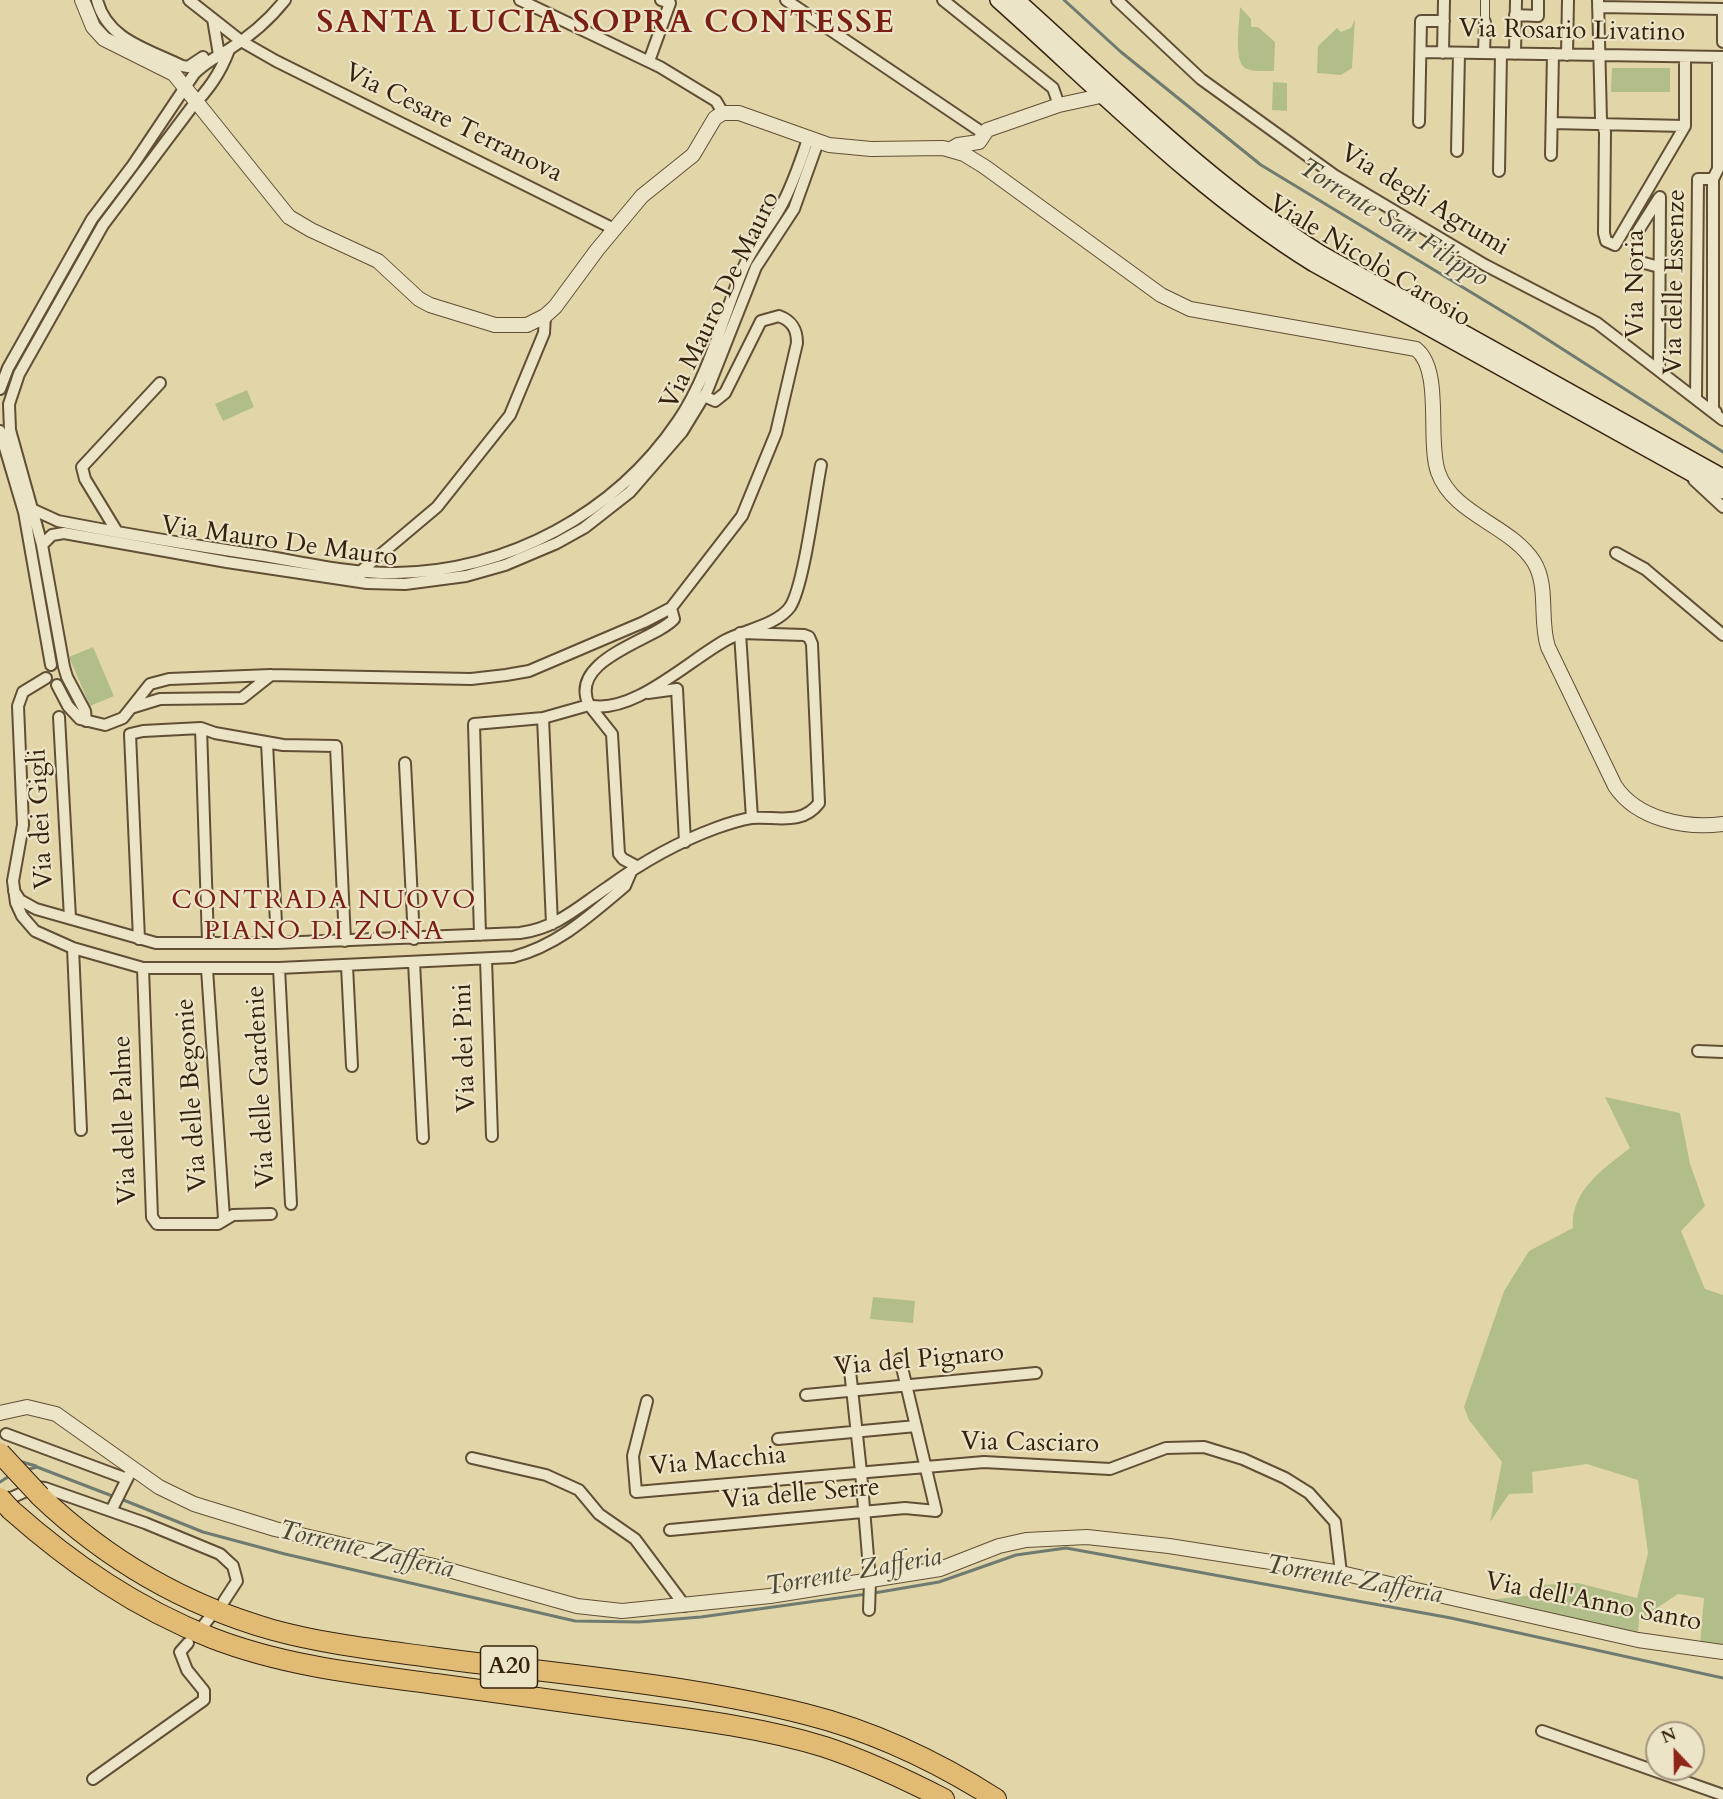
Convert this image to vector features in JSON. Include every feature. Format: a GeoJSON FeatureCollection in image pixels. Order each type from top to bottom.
{"type":"FeatureCollection","features":[{"type":"Feature","properties":{"kind":"highway","name":"A20"},"geometry":{"type":"LineString","coordinates":[[0,1453],[40,1496],[82,1534],[143,1574],[196,1602],[250,1623],[296,1635],[374,1649],[702,1693],[786,1709],[831,1721],[889,1742],[927,1759],[996,1799]]}},
{"type":"Feature","properties":{"kind":"highway","name":"A20"},"geometry":{"type":"LineString","coordinates":[[4,1504],[52,1546],[105,1584],[161,1615],[244,1649],[321,1668],[700,1720],[771,1733],[826,1748],[879,1767],[944,1799]]}},
{"type":"Feature","properties":{"kind":"main road","name":"Viale Nicolò Carosio"},"geometry":{"type":"LineString","coordinates":[[998,0],[1220,181],[1288,232],[1723,477]]}},
{"type":"Feature","properties":{"kind":"main road","name":"Viale Nicolò Carosio"},"geometry":{"type":"LineString","coordinates":[[1017,0],[1093,76],[1105,95],[1212,191],[1295,252],[1723,491]]}},
{"type":"Feature","properties":{"kind":"street"},"geometry":{"type":"LineString","coordinates":[[82,0],[93,27],[104,39],[170,71],[198,101],[289,217],[311,230],[378,261],[419,299],[463,317],[495,325],[526,325],[545,316],[555,307],[614,229],[648,190],[693,155],[715,118],[723,113],[739,113],[813,140],[856,149],[951,150],[985,166],[1161,295],[1190,309],[1217,316],[1400,344],[1421,353],[1430,376],[1435,459],[1440,476],[1453,495],[1520,546],[1533,560],[1541,583],[1542,621],[1548,648],[1615,786],[1630,805],[1644,813],[1696,826],[1723,824]]}},
{"type":"Feature","properties":{"kind":"street"},"geometry":{"type":"LineString","coordinates":[[97,0],[107,24],[120,36],[182,66],[188,67],[222,52]]}},
{"type":"Feature","properties":{"kind":"street","name":"Via Cesare Terranova"},"geometry":{"type":"LineString","coordinates":[[189,0],[241,41],[276,62],[614,229]]}},
{"type":"Feature","properties":{"kind":"street"},"geometry":{"type":"LineString","coordinates":[[0,389],[8,368],[92,219],[202,64],[241,41],[274,14],[285,0]]}},
{"type":"Feature","properties":{"kind":"street"},"geometry":{"type":"LineString","coordinates":[[520,0],[649,61],[716,100],[723,113]]}},
{"type":"Feature","properties":{"kind":"street"},"geometry":{"type":"LineString","coordinates":[[649,61],[670,3],[661,0]]}},
{"type":"Feature","properties":{"kind":"street"},"geometry":{"type":"LineString","coordinates":[[786,0],[983,133]]}},
{"type":"Feature","properties":{"kind":"street"},"geometry":{"type":"LineString","coordinates":[[944,0],[1053,88],[1062,105]]}},
{"type":"Feature","properties":{"kind":"street","name":"Via degli Agrumi"},"geometry":{"type":"LineString","coordinates":[[1116,0],[1201,79],[1334,175],[1485,265],[1597,323],[1696,399],[1718,412],[1723,420]]}},
{"type":"Feature","properties":{"kind":"street"},"geometry":{"type":"LineString","coordinates":[[1443,53],[1444,0]]}},
{"type":"Feature","properties":{"kind":"street"},"geometry":{"type":"LineString","coordinates":[[1484,53],[1485,0]]}},
{"type":"Feature","properties":{"kind":"street"},"geometry":{"type":"LineString","coordinates":[[1515,54],[1516,0]]}},
{"type":"Feature","properties":{"kind":"street"},"geometry":{"type":"LineString","coordinates":[[1515,15],[1538,16],[1538,0]]}},
{"type":"Feature","properties":{"kind":"street"},"geometry":{"type":"LineString","coordinates":[[1567,55],[1568,0]]}},
{"type":"Feature","properties":{"kind":"street"},"geometry":{"type":"LineString","coordinates":[[1685,57],[1685,126],[1615,246],[1606,241],[1604,234],[1598,4],[1723,9],[1723,42]]}},
{"type":"Feature","properties":{"kind":"street"},"geometry":{"type":"LineString","coordinates":[[86,720],[85,711],[66,672],[10,430],[9,404],[14,385],[104,225],[198,101],[207,93],[223,66],[222,52],[213,19]]}},
{"type":"Feature","properties":{"kind":"street"},"geometry":{"type":"LineString","coordinates":[[1419,122],[1421,21],[1444,21]]}},
{"type":"Feature","properties":{"kind":"street","name":"Via Rosario Livatino"},"geometry":{"type":"LineString","coordinates":[[1421,52],[1720,57]]}},
{"type":"Feature","properties":{"kind":"street"},"geometry":{"type":"LineString","coordinates":[[1457,152],[1459,53]]}},
{"type":"Feature","properties":{"kind":"street"},"geometry":{"type":"LineString","coordinates":[[1499,171],[1501,54]]}},
{"type":"Feature","properties":{"kind":"street"},"geometry":{"type":"LineString","coordinates":[[1551,155],[1553,54]]}},
{"type":"Feature","properties":{"kind":"street","name":"Via delle Essenze"},"geometry":{"type":"LineString","coordinates":[[1718,412],[1713,179],[1718,169],[1720,57]]}},
{"type":"Feature","properties":{"kind":"street"},"geometry":{"type":"LineString","coordinates":[[1062,105],[1093,76]]}},
{"type":"Feature","properties":{"kind":"street"},"geometry":{"type":"LineString","coordinates":[[951,150],[958,145],[979,142],[983,133],[1062,105],[1105,95]]}},
{"type":"Feature","properties":{"kind":"street"},"geometry":{"type":"LineString","coordinates":[[1552,123],[1685,126]]}},
{"type":"Feature","properties":{"kind":"street","name":"Via Mauro De Mauro"},"geometry":{"type":"LineString","coordinates":[[29,511],[58,521],[405,584],[466,576],[505,565],[557,543],[584,528],[630,492],[682,432],[704,396],[756,267],[794,209],[813,140]]}},
{"type":"Feature","properties":{"kind":"street","name":"Via Mauro De Mauro"},"geometry":{"type":"LineString","coordinates":[[37,547],[52,535],[64,532],[227,562],[360,576],[421,572],[476,562],[501,555],[556,531],[615,490],[661,443],[692,398],[744,266],[782,205],[813,140]]}},
{"type":"Feature","properties":{"kind":"street","name":"Via delle Essenze"},"geometry":{"type":"LineString","coordinates":[[1696,399],[1698,179],[1713,179]]}},
{"type":"Feature","properties":{"kind":"street","name":"Via Noria"},"geometry":{"type":"LineString","coordinates":[[1659,267],[1637,261],[1638,231],[1660,197],[1659,370]]}},
{"type":"Feature","properties":{"kind":"street"},"geometry":{"type":"LineString","coordinates":[[360,576],[437,507],[510,415],[544,333],[545,316]]}},
{"type":"Feature","properties":{"kind":"street"},"geometry":{"type":"LineString","coordinates":[[134,707],[144,689],[156,682],[271,675],[471,679],[529,671],[671,608],[730,533],[750,502],[783,410],[797,335],[791,322],[772,316],[761,321],[721,398],[715,401],[704,396]]}},
{"type":"Feature","properties":{"kind":"street"},"geometry":{"type":"LineString","coordinates":[[116,530],[85,479],[82,467],[160,383]]}},
{"type":"Feature","properties":{"kind":"street"},"geometry":{"type":"LineString","coordinates":[[0,431],[29,511]]}},
{"type":"Feature","properties":{"kind":"street"},"geometry":{"type":"LineString","coordinates":[[638,695],[740,633],[760,628],[789,608],[799,582],[821,465]]}},
{"type":"Feature","properties":{"kind":"street"},"geometry":{"type":"LineString","coordinates":[[1681,467],[1723,507]]}},
{"type":"Feature","properties":{"kind":"street"},"geometry":{"type":"LineString","coordinates":[[37,547],[51,665]]}},
{"type":"Feature","properties":{"kind":"street"},"geometry":{"type":"LineString","coordinates":[[1616,553],[1645,569],[1723,635]]}},
{"type":"Feature","properties":{"kind":"street"},"geometry":{"type":"LineString","coordinates":[[634,869],[619,854],[612,734],[585,697],[588,681],[606,658],[628,644],[669,625],[674,619],[671,608]]}},
{"type":"Feature","properties":{"kind":"street"},"geometry":{"type":"LineString","coordinates":[[14,891],[27,905],[156,943],[208,941],[277,943],[414,939],[520,933],[552,924],[567,918],[634,869],[715,828],[752,818],[800,818],[812,813],[819,803],[812,644],[809,637],[740,633]]}},
{"type":"Feature","properties":{"kind":"street"},"geometry":{"type":"LineString","coordinates":[[740,633],[752,818]]}},
{"type":"Feature","properties":{"kind":"street"},"geometry":{"type":"LineString","coordinates":[[66,672],[58,663],[51,665],[46,670],[46,678],[51,684],[57,685],[74,713],[96,725],[113,723],[134,707],[160,699],[242,698],[271,675]]}},
{"type":"Feature","properties":{"kind":"street"},"geometry":{"type":"LineString","coordinates":[[57,685],[66,672]]}},
{"type":"Feature","properties":{"kind":"street"},"geometry":{"type":"LineString","coordinates":[[46,678],[22,692],[18,706],[23,825],[14,870],[14,891],[22,916],[35,932],[73,948],[143,968],[347,966],[513,957],[530,953],[564,936],[625,886],[634,869]]}},
{"type":"Feature","properties":{"kind":"street"},"geometry":{"type":"LineString","coordinates":[[480,935],[472,734],[474,724],[543,718],[589,705],[601,708],[638,695],[677,688],[685,842]]}},
{"type":"Feature","properties":{"kind":"street","name":"Via dei Gigli"},"geometry":{"type":"LineString","coordinates":[[59,717],[70,918]]}},
{"type":"Feature","properties":{"kind":"street"},"geometry":{"type":"LineString","coordinates":[[543,718],[552,924]]}},
{"type":"Feature","properties":{"kind":"street"},"geometry":{"type":"LineString","coordinates":[[139,939],[130,734],[143,731],[201,728],[267,743],[336,746],[345,941]]}},
{"type":"Feature","properties":{"kind":"street"},"geometry":{"type":"LineString","coordinates":[[201,728],[208,941]]}},
{"type":"Feature","properties":{"kind":"street"},"geometry":{"type":"LineString","coordinates":[[267,743],[277,943]]}},
{"type":"Feature","properties":{"kind":"street"},"geometry":{"type":"LineString","coordinates":[[405,763],[414,939]]}},
{"type":"Feature","properties":{"kind":"street"},"geometry":{"type":"LineString","coordinates":[[73,948],[81,1130]]}},
{"type":"Feature","properties":{"kind":"street","name":"Via dei Pini"},"geometry":{"type":"LineString","coordinates":[[486,959],[492,1136]]}},
{"type":"Feature","properties":{"kind":"street"},"geometry":{"type":"LineString","coordinates":[[414,962],[423,1138]]}},
{"type":"Feature","properties":{"kind":"street"},"geometry":{"type":"LineString","coordinates":[[347,966],[352,1066]]}},
{"type":"Feature","properties":{"kind":"street","name":"Via delle Palme"},"geometry":{"type":"LineString","coordinates":[[143,968],[152,1217],[157,1224],[164,1225],[218,1224],[224,1218],[233,1215],[272,1214]]}},
{"type":"Feature","properties":{"kind":"street","name":"Via delle Gardenie"},"geometry":{"type":"LineString","coordinates":[[279,968],[291,1203]]}},
{"type":"Feature","properties":{"kind":"street","name":"Via delle Begonie"},"geometry":{"type":"LineString","coordinates":[[207,969],[224,1218]]}},
{"type":"Feature","properties":{"kind":"street"},"geometry":{"type":"LineString","coordinates":[[1698,1051],[1723,1052]]}},
{"type":"Feature","properties":{"kind":"street"},"geometry":{"type":"LineString","coordinates":[[900,1359],[928,1466]]}},
{"type":"Feature","properties":{"kind":"street"},"geometry":{"type":"LineString","coordinates":[[849,1361],[861,1472],[870,1583],[869,1606]]}},
{"type":"Feature","properties":{"kind":"street","name":"Via del Pignaro"},"geometry":{"type":"LineString","coordinates":[[806,1395],[1036,1373]]}},
{"type":"Feature","properties":{"kind":"street","name":"Via Macchia"},"geometry":{"type":"LineString","coordinates":[[647,1401],[642,1428],[633,1456],[636,1492],[861,1472]]}},
{"type":"Feature","properties":{"kind":"street","name":"Via dell'Anno Santo"},"geometry":{"type":"LineString","coordinates":[[0,1413],[27,1407],[56,1414],[128,1476],[210,1509],[275,1529],[502,1584],[564,1604],[622,1611],[685,1606],[870,1583],[940,1569],[1013,1542],[1060,1536],[1169,1546],[1341,1573],[1638,1640],[1723,1652]]}},
{"type":"Feature","properties":{"kind":"street"},"geometry":{"type":"LineString","coordinates":[[778,1439],[916,1426]]}},
{"type":"Feature","properties":{"kind":"street"},"geometry":{"type":"LineString","coordinates":[[6,1434],[128,1476],[112,1509]]}},
{"type":"Feature","properties":{"kind":"street","name":"Via Casciaro"},"geometry":{"type":"LineString","coordinates":[[861,1472],[995,1462],[1110,1469],[1166,1448],[1184,1446],[1214,1449],[1285,1478],[1309,1494],[1325,1509],[1338,1528],[1341,1573]]}},
{"type":"Feature","properties":{"kind":"street"},"geometry":{"type":"LineString","coordinates":[[472,1458],[546,1475],[579,1490],[599,1514],[634,1539],[685,1606]]}},
{"type":"Feature","properties":{"kind":"street","name":"Via delle Serre"},"geometry":{"type":"LineString","coordinates":[[670,1530],[905,1508],[936,1511],[928,1466]]}},
{"type":"Feature","properties":{"kind":"street"},"geometry":{"type":"LineString","coordinates":[[4,1504],[35,1487],[45,1488],[112,1509],[226,1557],[233,1566],[237,1581],[224,1601]]}},
{"type":"Feature","properties":{"kind":"street"},"geometry":{"type":"LineString","coordinates":[[93,1779],[204,1700],[204,1691],[187,1670],[180,1652],[188,1643]]}},
{"type":"Feature","properties":{"kind":"street"},"geometry":{"type":"LineString","coordinates":[[1542,1731],[1723,1796]]}},
{"type":"Feature","properties":{"kind":"green space"},"geometry":{"type":"Polygon","coordinates":[[[1240,7],[1251,19],[1251,27],[1258,27],[1275,42],[1274,71],[1251,70],[1241,64],[1238,49],[1240,7]]]}},
{"type":"Feature","properties":{"kind":"green space"},"geometry":{"type":"Polygon","coordinates":[[[1355,19],[1352,68],[1341,75],[1317,73],[1318,46],[1337,28],[1341,32],[1351,28],[1355,19]]]}},
{"type":"Feature","properties":{"kind":"green space"},"geometry":{"type":"Polygon","coordinates":[[[1612,68],[1670,68],[1670,92],[1611,92],[1612,68]]]}},
{"type":"Feature","properties":{"kind":"green space"},"geometry":{"type":"Polygon","coordinates":[[[1273,82],[1287,83],[1287,111],[1272,110],[1273,82]]]}},
{"type":"Feature","properties":{"kind":"green space"},"geometry":{"type":"Polygon","coordinates":[[[247,390],[254,407],[223,421],[215,404],[247,390]]]}},
{"type":"Feature","properties":{"kind":"green space"},"geometry":{"type":"Polygon","coordinates":[[[93,647],[114,696],[90,706],[69,657],[93,647]]]}},
{"type":"Feature","properties":{"kind":"green space"},"geometry":{"type":"Polygon","coordinates":[[[1605,1097],[1680,1113],[1690,1164],[1705,1206],[1681,1231],[1705,1289],[1723,1295],[1723,1647],[1700,1644],[1704,1598],[1678,1594],[1639,1620],[1638,1633],[1488,1600],[1543,1594],[1541,1585],[1578,1583],[1637,1598],[1648,1553],[1638,1480],[1587,1464],[1532,1472],[1533,1493],[1509,1494],[1490,1522],[1502,1462],[1469,1420],[1464,1407],[1504,1291],[1529,1251],[1573,1228],[1577,1203],[1583,1192],[1600,1172],[1630,1148],[1605,1097]]]}},
{"type":"Feature","properties":{"kind":"green space"},"geometry":{"type":"Polygon","coordinates":[[[873,1297],[915,1301],[913,1323],[870,1319],[873,1297]]]}},
{"type":"Feature","properties":{"kind":"waterway","name":"Torrente San Filippo"},"geometry":{"type":"LineString","coordinates":[[1064,0],[1121,52],[1261,165],[1525,325],[1723,452]]}},
{"type":"Feature","properties":{"kind":"waterway"},"geometry":{"type":"LineString","coordinates":[[19,1461],[36,1466]]}},
{"type":"Feature","properties":{"kind":"waterway","name":"Torrente Zafferia"},"geometry":{"type":"LineString","coordinates":[[26,1470],[37,1467],[115,1497]]}},
{"type":"Feature","properties":{"kind":"waterway","name":"Torrente Zafferia"},"geometry":{"type":"LineString","coordinates":[[0,1482],[11,1475]]}},
{"type":"Feature","properties":{"kind":"waterway","name":"Torrente Zafferia"},"geometry":{"type":"LineString","coordinates":[[121,1499],[203,1532],[285,1554],[575,1621],[639,1622],[701,1617],[867,1594]]}},
{"type":"Feature","properties":{"kind":"waterway","name":"Torrente Zafferia"},"geometry":{"type":"LineString","coordinates":[[874,1593],[939,1582],[1016,1555],[1066,1548],[1451,1618],[1723,1678]]}},
{"type":"Feature","properties":{"kind":"district","name":"SANTA LUCIA SOPRA CONTESSE"},"geometry":{"type":"Point","coordinates":[606,25]}},
{"type":"Feature","properties":{"kind":"district","name":"CONTRADA NUOVO PIANO DI ZONA"},"geometry":{"type":"Point","coordinates":[324,918]}}]}
